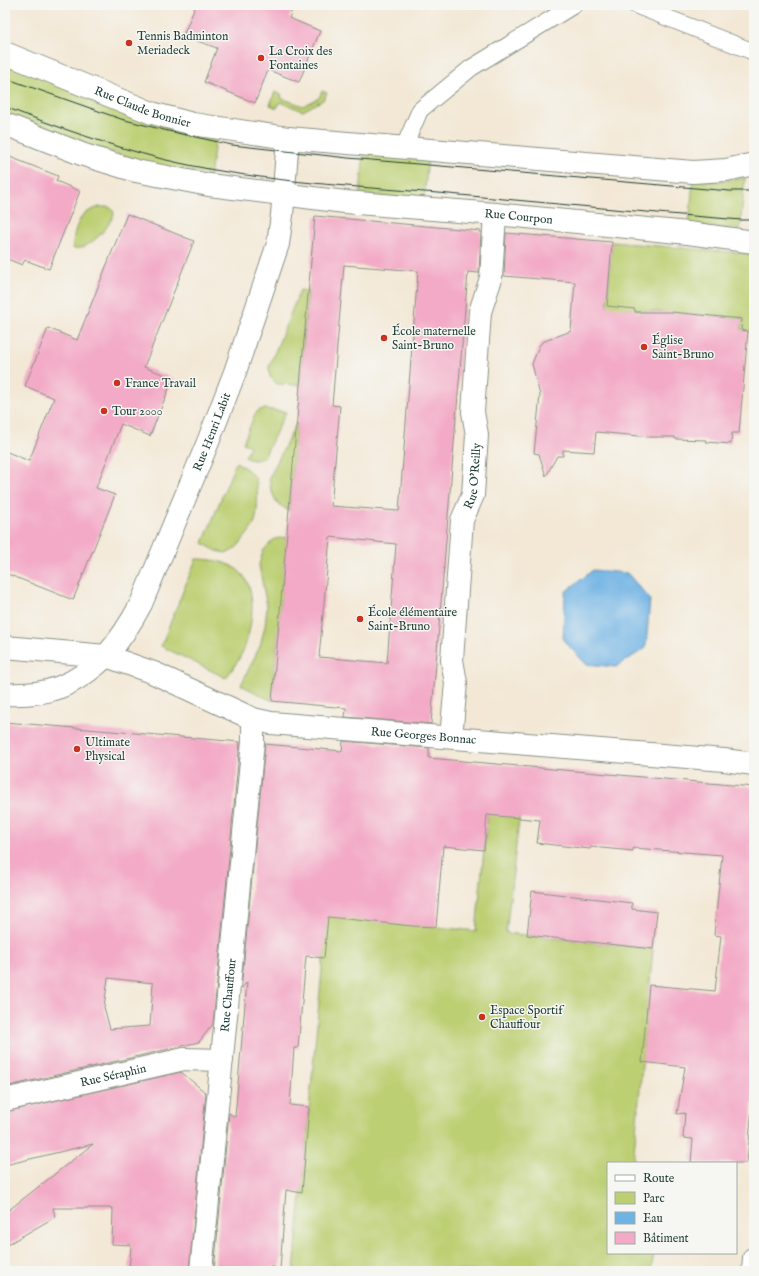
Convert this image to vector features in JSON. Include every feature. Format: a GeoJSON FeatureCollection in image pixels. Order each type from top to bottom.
{"type":"FeatureCollection","features":[{"type":"Feature","properties":{"kind":"street","name":"Rue Claude Bonnier"},"geometry":{"type":"LineString","coordinates":[[5,53],[152,113],[193,124],[288,138]]}},
{"type":"Feature","properties":{"kind":"street"},"geometry":{"type":"LineString","coordinates":[[5,124],[84,155],[136,171],[201,184],[283,195]]}},
{"type":"Feature","properties":{"kind":"street"},"geometry":{"type":"LineString","coordinates":[[288,138],[693,172],[726,170],[754,164]]}},
{"type":"Feature","properties":{"kind":"street","name":"Rue Henri Labit"},"geometry":{"type":"LineString","coordinates":[[106,656],[116,645],[141,604],[208,442],[235,372],[278,244],[288,138]]}},
{"type":"Feature","properties":{"kind":"street","name":"Rue Courpon"},"geometry":{"type":"LineString","coordinates":[[283,195],[688,233],[754,242]]}},
{"type":"Feature","properties":{"kind":"street","name":"Rue O'Reilly"},"geometry":{"type":"LineString","coordinates":[[451,737],[456,683],[452,660],[462,520],[473,496],[477,435],[473,412],[480,312],[491,278],[495,214]]}},
{"type":"Feature","properties":{"kind":"street","name":"Rue Georges Bonnac"},"geometry":{"type":"LineString","coordinates":[[5,647],[106,656],[154,673],[253,719],[271,723],[724,760],[754,764]]}},
{"type":"Feature","properties":{"kind":"street"},"geometry":{"type":"LineString","coordinates":[[5,694],[41,693],[66,685],[88,672],[106,656]]}},
{"type":"Feature","properties":{"kind":"street","name":"Rue Chauffour"},"geometry":{"type":"LineString","coordinates":[[202,1271],[253,742],[253,719]]}},
{"type":"Feature","properties":{"kind":"street","name":"Rue Séraphin"},"geometry":{"type":"LineString","coordinates":[[5,1100],[184,1059],[222,1060]]}},
{"type":"Feature","properties":{"kind":"street"},"geometry":{"type":"LineString","coordinates":[[753,1271],[754,1258]]}},
{"type":"Feature","properties":{"kind":"lane"},"geometry":{"type":"LineString","coordinates":[[404,147],[420,110],[471,68],[574,5]]}},
{"type":"Feature","properties":{"kind":"lane"},"geometry":{"type":"LineString","coordinates":[[635,5],[754,52]]}},
{"type":"Feature","properties":{"kind":"green space"},"geometry":{"type":"Polygon","coordinates":[[[5,63],[216,135],[210,176],[161,167],[111,152],[5,115],[5,63]]]}},
{"type":"Feature","properties":{"kind":"green space"},"geometry":{"type":"Polygon","coordinates":[[[322,91],[327,93],[323,100],[303,111],[280,102],[277,108],[270,105],[275,92],[282,95],[281,98],[303,106],[319,98],[322,91]]]}},
{"type":"Feature","properties":{"kind":"green space"},"geometry":{"type":"Polygon","coordinates":[[[364,151],[428,156],[424,200],[360,194],[364,151]]]}},
{"type":"Feature","properties":{"kind":"green space"},"geometry":{"type":"Polygon","coordinates":[[[745,178],[740,230],[689,225],[693,180],[718,181],[745,178]]]}},
{"type":"Feature","properties":{"kind":"green space"},"geometry":{"type":"Polygon","coordinates":[[[99,207],[112,208],[114,214],[112,219],[103,232],[91,242],[79,248],[73,248],[73,239],[81,217],[99,207]]]}},
{"type":"Feature","properties":{"kind":"green space"},"geometry":{"type":"Polygon","coordinates":[[[612,242],[754,254],[754,331],[741,330],[742,318],[738,319],[717,316],[607,308],[612,242]]]}},
{"type":"Feature","properties":{"kind":"green space"},"geometry":{"type":"Polygon","coordinates":[[[300,290],[308,291],[300,385],[277,384],[270,377],[269,367],[300,290]]]}},
{"type":"Feature","properties":{"kind":"green space"},"geometry":{"type":"Polygon","coordinates":[[[265,409],[286,412],[264,457],[256,460],[250,459],[245,457],[250,446],[243,443],[255,414],[259,410],[265,409]]]}},
{"type":"Feature","properties":{"kind":"green space"},"geometry":{"type":"Polygon","coordinates":[[[297,422],[289,511],[277,503],[271,490],[269,478],[297,422]]]}},
{"type":"Feature","properties":{"kind":"green space"},"geometry":{"type":"Polygon","coordinates":[[[236,462],[248,470],[256,479],[258,498],[255,522],[251,530],[236,548],[227,553],[216,551],[203,543],[236,462]]]}},
{"type":"Feature","properties":{"kind":"green space"},"geometry":{"type":"Polygon","coordinates":[[[287,537],[272,701],[241,685],[260,646],[265,626],[267,607],[259,565],[263,551],[274,539],[287,537]]]}},
{"type":"Feature","properties":{"kind":"green space"},"geometry":{"type":"Polygon","coordinates":[[[196,559],[216,561],[235,568],[243,575],[248,583],[251,593],[252,615],[248,637],[237,663],[226,678],[161,646],[196,559]]]}},
{"type":"Feature","properties":{"kind":"green space","name":"Espace Sportif Chauffour"},"geometry":{"type":"Polygon","coordinates":[[[525,767],[506,933],[653,949],[633,1162],[607,1162],[607,1254],[654,1254],[651,1271],[294,1271],[327,916],[476,931],[491,779],[525,767]]]}},
{"type":"Feature","properties":{"kind":"water"},"geometry":{"type":"Polygon","coordinates":[[[593,570],[627,573],[650,599],[646,648],[616,667],[586,664],[563,640],[565,592],[593,570]]]}},
{"type":"Feature","properties":{"kind":"building","name":"La Croix des Fontaines"},"geometry":{"type":"Polygon","coordinates":[[[196,5],[294,5],[289,18],[320,31],[299,82],[268,70],[255,103],[204,82],[217,48],[183,36],[196,5]]]}},
{"type":"Feature","properties":{"kind":"building"},"geometry":{"type":"Polygon","coordinates":[[[5,155],[58,176],[56,181],[80,191],[49,269],[25,260],[22,265],[5,258],[5,155]]]}},
{"type":"Feature","properties":{"kind":"building","name":"Tour 2000"},"geometry":{"type":"Polygon","coordinates":[[[127,214],[194,241],[144,367],[173,378],[150,436],[121,424],[96,488],[115,495],[73,600],[5,573],[5,451],[29,461],[54,398],[25,386],[48,328],[77,340],[127,214]]]}},
{"type":"Feature","properties":{"kind":"building"},"geometry":{"type":"Polygon","coordinates":[[[315,216],[481,231],[479,273],[468,272],[431,724],[345,717],[346,708],[272,701],[315,216]],[[344,265],[332,405],[340,406],[331,506],[399,511],[418,271],[344,265]],[[330,537],[319,657],[387,663],[396,544],[330,537]]]}},
{"type":"Feature","properties":{"kind":"building","name":"Église Saint-Bruno"},"geometry":{"type":"Polygon","coordinates":[[[506,233],[612,242],[607,306],[635,309],[635,312],[671,312],[742,319],[741,330],[748,331],[739,433],[732,433],[731,444],[706,442],[706,440],[675,439],[675,437],[650,437],[596,432],[594,452],[563,450],[563,456],[557,456],[546,476],[539,454],[534,453],[540,395],[532,364],[542,342],[571,331],[575,282],[504,276],[506,233]]]}},
{"type":"Feature","properties":{"kind":"building"},"geometry":{"type":"Polygon","coordinates":[[[5,722],[240,742],[213,1024],[199,1042],[5,1087],[5,722]],[[108,978],[104,1007],[110,1029],[150,1026],[153,983],[108,978]]]}},
{"type":"Feature","properties":{"kind":"building"},"geometry":{"type":"Polygon","coordinates":[[[343,741],[429,748],[429,758],[754,787],[754,1085],[747,1163],[691,1162],[693,1139],[683,1138],[685,1113],[677,1114],[685,1067],[642,1062],[649,985],[715,991],[721,936],[714,935],[722,855],[633,848],[633,851],[591,847],[590,849],[537,843],[540,820],[487,815],[484,850],[443,846],[436,927],[412,926],[328,917],[324,958],[306,956],[298,1048],[294,1048],[290,1105],[309,1107],[302,1193],[286,1190],[280,1269],[271,1267],[270,1271],[214,1271],[229,1113],[235,1117],[247,982],[241,989],[265,744],[342,751],[343,741]]]}},
{"type":"Feature","properties":{"kind":"building"},"geometry":{"type":"Polygon","coordinates":[[[532,891],[632,903],[632,909],[657,912],[653,949],[527,935],[532,891]]]}},
{"type":"Feature","properties":{"kind":"building"},"geometry":{"type":"Polygon","coordinates":[[[181,1072],[206,1093],[189,1271],[129,1271],[131,1245],[112,1244],[113,1208],[53,1208],[55,1217],[5,1246],[5,1213],[93,1144],[5,1165],[5,1112],[181,1072]]]}},
{"type":"Feature","properties":{"kind":"tram line"},"geometry":{"type":"LineString","coordinates":[[5,78],[121,119],[232,145],[348,158],[730,191],[754,191]]}},
{"type":"Feature","properties":{"kind":"tram line"},"geometry":{"type":"LineString","coordinates":[[5,107],[63,129],[122,148],[162,159],[230,173],[299,182],[703,217],[754,220]]}},
{"type":"Feature","properties":{"kind":"place","name":"Tennis Badminton Meriadeck"},"geometry":{"type":"Point","coordinates":[129,43]}},
{"type":"Feature","properties":{"kind":"place","name":"La Croix des Fontaines"},"geometry":{"type":"Point","coordinates":[261,58]}},
{"type":"Feature","properties":{"kind":"place","name":"École maternelle Saint-Bruno"},"geometry":{"type":"Point","coordinates":[384,338]}},
{"type":"Feature","properties":{"kind":"place","name":"Église Saint-Bruno"},"geometry":{"type":"Point","coordinates":[644,347]}},
{"type":"Feature","properties":{"kind":"place","name":"France Travail"},"geometry":{"type":"Point","coordinates":[117,383]}},
{"type":"Feature","properties":{"kind":"place","name":"Tour 2000"},"geometry":{"type":"Point","coordinates":[104,411]}},
{"type":"Feature","properties":{"kind":"place","name":"École élémentaire Saint-Bruno"},"geometry":{"type":"Point","coordinates":[360,619]}},
{"type":"Feature","properties":{"kind":"place","name":"Ultimate Physical"},"geometry":{"type":"Point","coordinates":[77,749]}},
{"type":"Feature","properties":{"kind":"place","name":"Espace Sportif Chauffour"},"geometry":{"type":"Point","coordinates":[482,1017]}}]}
